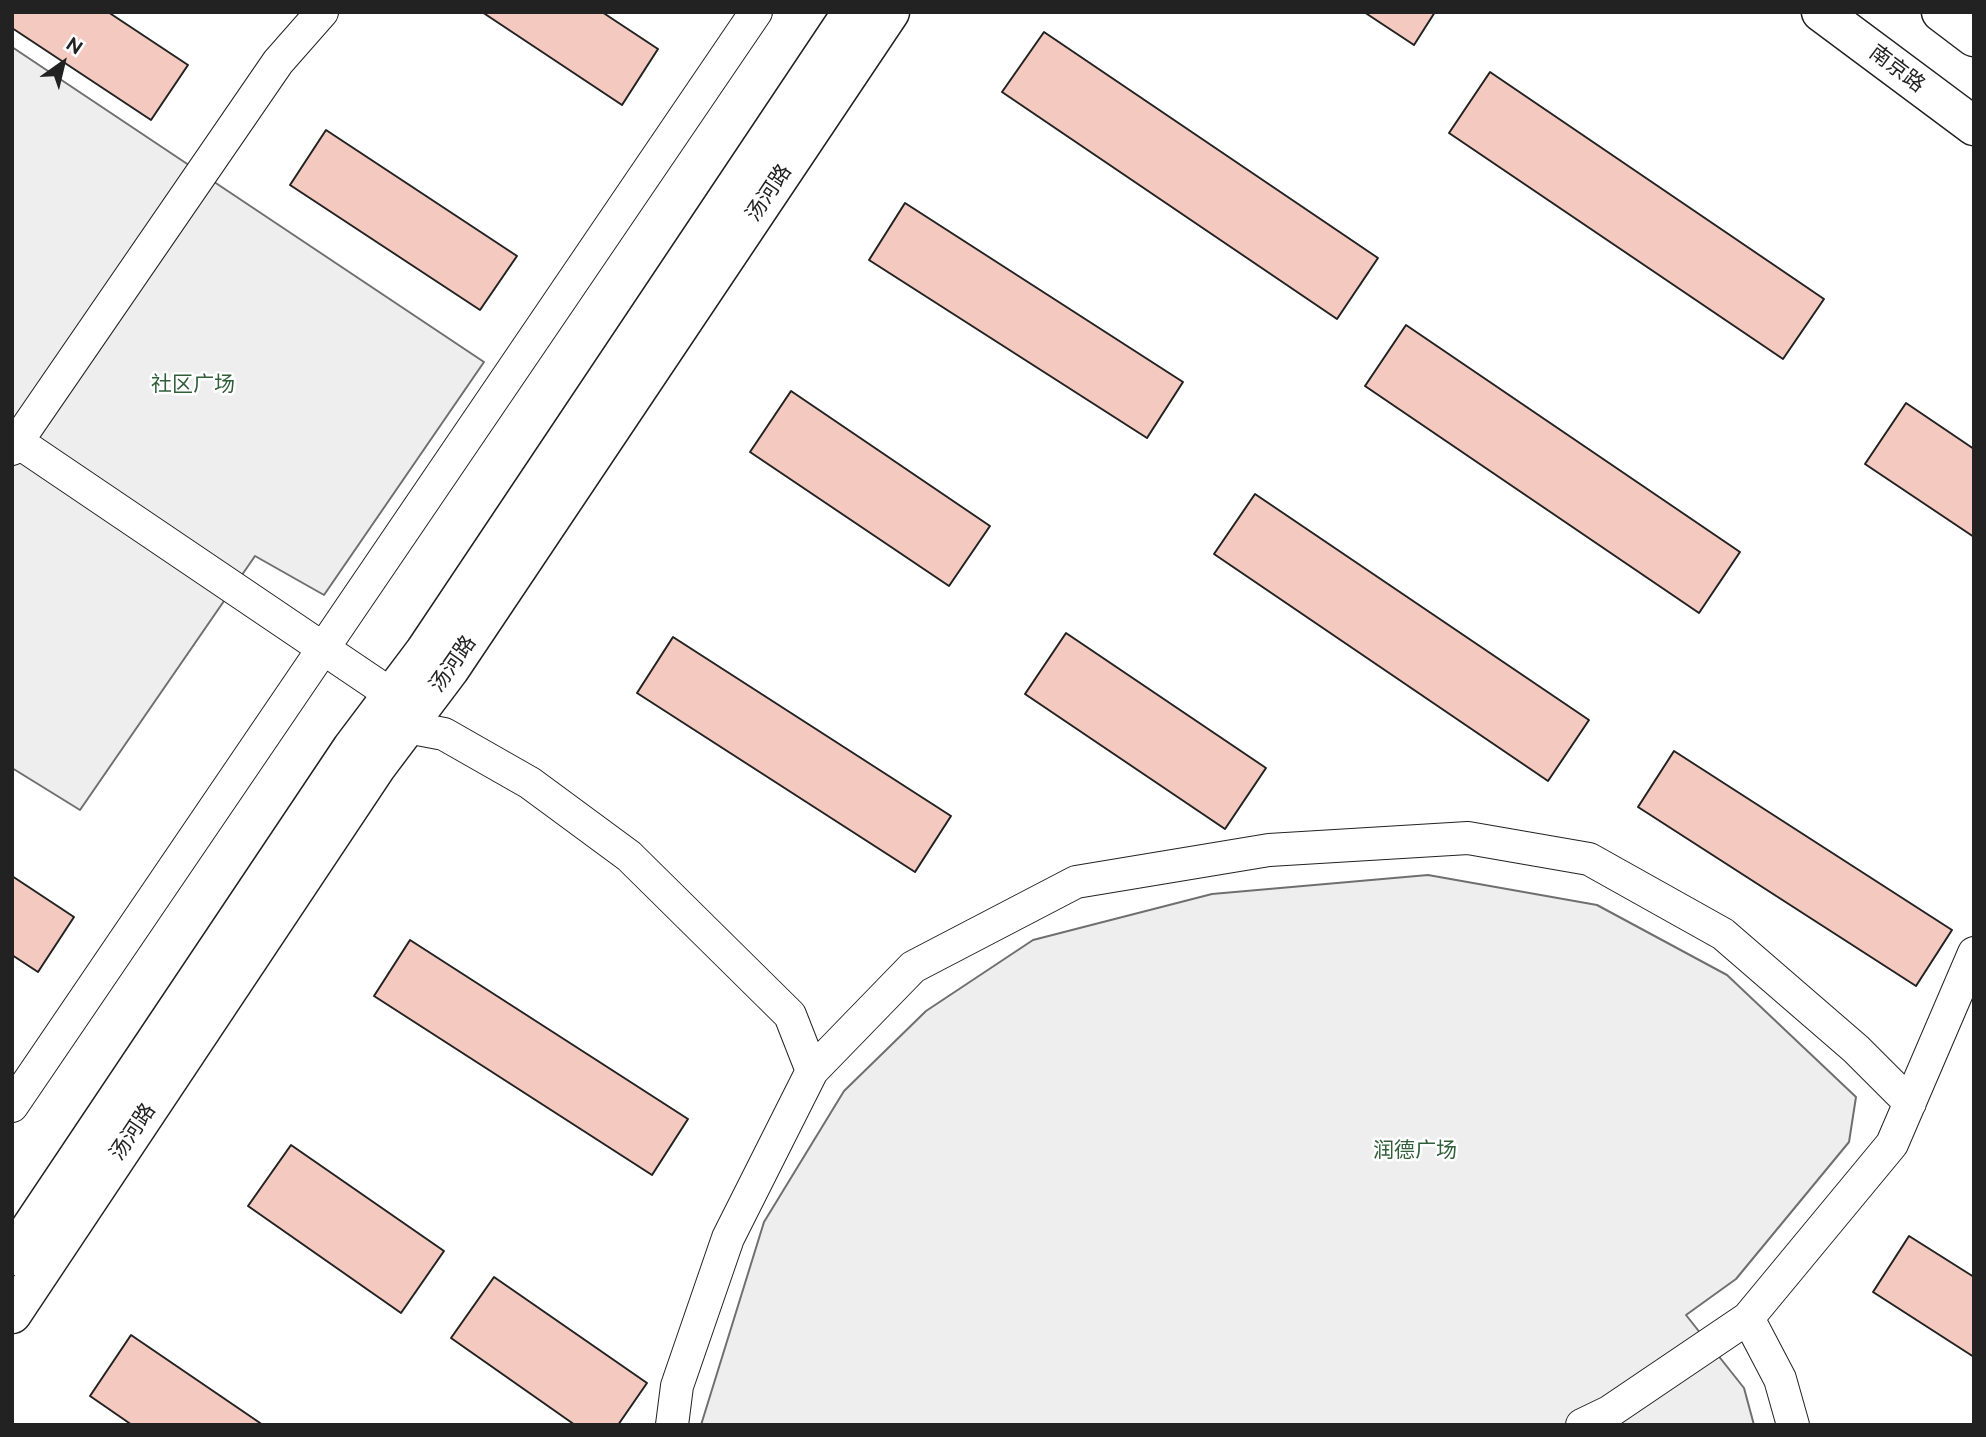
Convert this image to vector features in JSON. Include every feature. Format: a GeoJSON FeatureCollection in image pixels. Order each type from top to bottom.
{"type":"FeatureCollection","features":[{"type":"Feature","properties":{"kind":"main road","name":"汤河路"},"geometry":{"type":"LineString","coordinates":[[12,1314],[377,766],[433,639],[852,12]]}},
{"type":"Feature","properties":{"kind":"main road","name":"汤河路"},"geometry":{"type":"LineString","coordinates":[[12,1256],[352,748],[450,669],[890,12]]}},
{"type":"Feature","properties":{"kind":"main road","name":"南京路"},"geometry":{"type":"LineString","coordinates":[[1821,12],[1974,126]]}},
{"type":"Feature","properties":{"kind":"main road"},"geometry":{"type":"LineString","coordinates":[[1941,12],[1974,37]]}},
{"type":"Feature","properties":{"kind":"street"},"geometry":{"type":"LineString","coordinates":[[322,12],[278,62],[14,443],[324,650],[399,711],[530,783],[629,856],[790,1015],[812,1071]]}},
{"type":"Feature","properties":{"kind":"street"},"geometry":{"type":"LineString","coordinates":[[12,1106],[756,12]]}},
{"type":"Feature","properties":{"kind":"street"},"geometry":{"type":"LineString","coordinates":[[672,1425],[677,1386],[728,1238],[812,1071],[912,967],[1076,882],[1269,850],[1468,838],[1589,859],[1723,934],[1856,1049],[1910,1103]]}},
{"type":"Feature","properties":{"kind":"street"},"geometry":{"type":"LineString","coordinates":[[1583,1425],[1609,1412],[1748,1318],[1892,1144],[1974,953]]}},
{"type":"Feature","properties":{"kind":"street"},"geometry":{"type":"LineString","coordinates":[[1748,1318],[1780,1379],[1793,1425]]}},
{"type":"Feature","properties":{"kind":"green space","name":"社区广场"},"geometry":{"type":"Polygon","coordinates":[[[12,47],[484,362],[324,595],[255,556],[80,810],[12,768],[12,47]]]}},
{"type":"Feature","properties":{"kind":"green space","name":"润德广场"},"geometry":{"type":"Polygon","coordinates":[[[1428,875],[1597,905],[1727,975],[1856,1097],[1849,1142],[1736,1279],[1686,1315],[1744,1388],[1754,1425],[701,1425],[764,1222],[844,1091],[926,1011],[1033,940],[1212,894],[1428,875]]]}},
{"type":"Feature","properties":{"kind":"building"},"geometry":{"type":"Polygon","coordinates":[[[12,12],[108,12],[188,65],[151,120],[12,28],[12,12]]]}},
{"type":"Feature","properties":{"kind":"building"},"geometry":{"type":"Polygon","coordinates":[[[482,12],[602,12],[658,49],[622,105],[482,12]]]}},
{"type":"Feature","properties":{"kind":"building"},"geometry":{"type":"Polygon","coordinates":[[[1364,12],[1435,12],[1414,45],[1364,12]]]}},
{"type":"Feature","properties":{"kind":"building"},"geometry":{"type":"Polygon","coordinates":[[[1044,32],[1378,258],[1337,319],[1002,92],[1044,32]]]}},
{"type":"Feature","properties":{"kind":"building"},"geometry":{"type":"Polygon","coordinates":[[[1490,72],[1824,299],[1783,359],[1449,133],[1490,72]]]}},
{"type":"Feature","properties":{"kind":"building"},"geometry":{"type":"Polygon","coordinates":[[[326,130],[517,256],[480,310],[290,185],[326,130]]]}},
{"type":"Feature","properties":{"kind":"building"},"geometry":{"type":"Polygon","coordinates":[[[905,203],[1183,382],[1147,438],[869,260],[905,203]]]}},
{"type":"Feature","properties":{"kind":"building"},"geometry":{"type":"Polygon","coordinates":[[[1406,325],[1740,552],[1699,613],[1365,386],[1406,325]]]}},
{"type":"Feature","properties":{"kind":"building"},"geometry":{"type":"Polygon","coordinates":[[[791,391],[990,526],[949,586],[750,452],[791,391]]]}},
{"type":"Feature","properties":{"kind":"building"},"geometry":{"type":"Polygon","coordinates":[[[1906,403],[1974,449],[1974,537],[1865,464],[1906,403]]]}},
{"type":"Feature","properties":{"kind":"building"},"geometry":{"type":"Polygon","coordinates":[[[1255,494],[1589,720],[1548,781],[1214,554],[1255,494]]]}},
{"type":"Feature","properties":{"kind":"building"},"geometry":{"type":"Polygon","coordinates":[[[1066,633],[1266,768],[1225,829],[1025,694],[1066,633]]]}},
{"type":"Feature","properties":{"kind":"building"},"geometry":{"type":"Polygon","coordinates":[[[673,637],[951,816],[915,872],[637,693],[673,637]]]}},
{"type":"Feature","properties":{"kind":"building"},"geometry":{"type":"Polygon","coordinates":[[[1674,751],[1952,930],[1916,986],[1638,807],[1674,751]]]}},
{"type":"Feature","properties":{"kind":"building"},"geometry":{"type":"Polygon","coordinates":[[[12,876],[74,917],[38,972],[12,955],[12,876]]]}},
{"type":"Feature","properties":{"kind":"building"},"geometry":{"type":"Polygon","coordinates":[[[410,940],[688,1119],[652,1175],[374,996],[410,940]]]}},
{"type":"Feature","properties":{"kind":"building"},"geometry":{"type":"Polygon","coordinates":[[[291,1145],[444,1251],[401,1313],[248,1206],[291,1145]]]}},
{"type":"Feature","properties":{"kind":"building"},"geometry":{"type":"Polygon","coordinates":[[[1909,1236],[1974,1277],[1974,1357],[1873,1292],[1909,1236]]]}},
{"type":"Feature","properties":{"kind":"building"},"geometry":{"type":"Polygon","coordinates":[[[494,1277],[647,1383],[618,1425],[575,1425],[451,1338],[494,1277]]]}},
{"type":"Feature","properties":{"kind":"building"},"geometry":{"type":"Polygon","coordinates":[[[131,1335],[263,1425],[132,1425],[90,1396],[131,1335]]]}}]}
